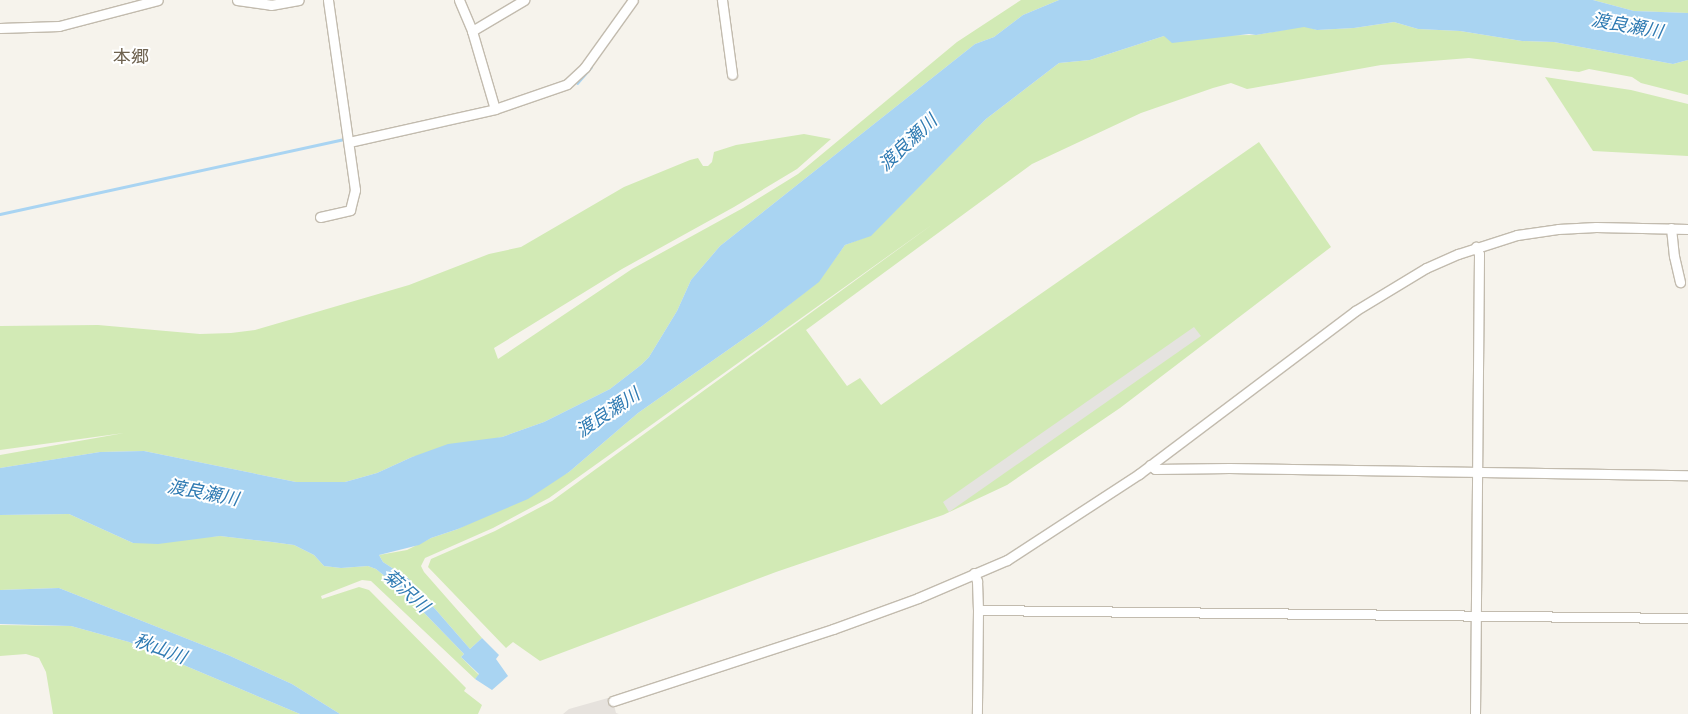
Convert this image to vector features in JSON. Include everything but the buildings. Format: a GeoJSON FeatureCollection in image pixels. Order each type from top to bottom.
{"type":"FeatureCollection","features":[{"type":"Feature","properties":{"kind":"street"},"geometry":{"type":"LineString","coordinates":[[0,28],[59,26],[158,0]]}},
{"type":"Feature","properties":{"kind":"street"},"geometry":{"type":"LineString","coordinates":[[237,0],[271,5],[299,0]]}},
{"type":"Feature","properties":{"kind":"street"},"geometry":{"type":"LineString","coordinates":[[320,217],[350,210],[355,190],[328,0]]}},
{"type":"Feature","properties":{"kind":"street"},"geometry":{"type":"LineString","coordinates":[[459,0],[472,31],[495,109]]}},
{"type":"Feature","properties":{"kind":"street"},"geometry":{"type":"LineString","coordinates":[[472,31],[524,0]]}},
{"type":"Feature","properties":{"kind":"street"},"geometry":{"type":"LineString","coordinates":[[349,142],[495,109],[567,84],[585,67],[633,0]]}},
{"type":"Feature","properties":{"kind":"street"},"geometry":{"type":"LineString","coordinates":[[722,0],[732,74]]}},
{"type":"Feature","properties":{"kind":"street"},"geometry":{"type":"LineString","coordinates":[[613,702],[834,629],[918,598],[1024,550],[1150,465],[1355,311],[1426,268],[1476,247],[1517,235],[1558,229],[1671,228],[1688,230]]}},
{"type":"Feature","properties":{"kind":"street"},"geometry":{"type":"LineString","coordinates":[[1671,228],[1674,256],[1680,282]]}},
{"type":"Feature","properties":{"kind":"street"},"geometry":{"type":"LineString","coordinates":[[1475,714],[1478,254],[1476,247]]}},
{"type":"Feature","properties":{"kind":"street"},"geometry":{"type":"LineString","coordinates":[[1150,465],[1155,469],[1229,468],[1688,475]]}},
{"type":"Feature","properties":{"kind":"street"},"geometry":{"type":"LineString","coordinates":[[974,573],[977,581],[978,610],[977,714]]}},
{"type":"Feature","properties":{"kind":"street"},"geometry":{"type":"LineString","coordinates":[[978,610],[1688,618]]}},
{"type":"Feature","properties":{"kind":"shaded area"},"geometry":{"type":"Polygon","coordinates":[[[1194,327],[1201,336],[949,512],[943,502],[1194,327]]]}},
{"type":"Feature","properties":{"kind":"shaded area"},"geometry":{"type":"Polygon","coordinates":[[[608,698],[613,701],[616,713],[619,714],[563,714],[569,709],[608,698]]]}},
{"type":"Feature","properties":{"kind":"green space"},"geometry":{"type":"Polygon","coordinates":[[[1021,0],[1059,0],[1023,15],[994,37],[975,44],[720,246],[691,280],[677,311],[649,357],[641,365],[610,389],[544,422],[502,437],[412,457],[377,473],[345,482],[296,482],[144,451],[100,452],[0,468],[0,455],[124,433],[0,450],[0,326],[98,325],[200,334],[255,330],[409,285],[489,254],[521,247],[624,187],[698,158],[703,166],[708,166],[712,162],[714,152],[736,145],[804,134],[831,139],[797,169],[734,207],[622,269],[494,348],[498,359],[632,269],[743,208],[798,174],[957,42],[1021,0]]]}},
{"type":"Feature","properties":{"kind":"green space"},"geometry":{"type":"Polygon","coordinates":[[[1593,0],[1688,0],[1688,13],[1634,11],[1593,0]]]}},
{"type":"Feature","properties":{"kind":"green space"},"geometry":{"type":"Polygon","coordinates":[[[1394,22],[1418,29],[1460,31],[1522,41],[1554,42],[1673,64],[1688,60],[1688,95],[1641,83],[1632,77],[1589,69],[1579,72],[1469,58],[1381,65],[1247,89],[1231,83],[1141,113],[1032,164],[806,330],[847,386],[860,378],[881,405],[1259,142],[1331,247],[1120,408],[1007,485],[943,515],[776,572],[540,661],[513,642],[506,648],[428,567],[431,559],[495,531],[552,501],[933,224],[549,498],[493,528],[425,558],[421,566],[424,572],[482,638],[470,649],[409,579],[383,562],[379,555],[407,550],[431,538],[458,529],[569,472],[638,413],[762,326],[818,282],[845,245],[871,235],[986,119],[1059,63],[1090,60],[1164,36],[1256,35],[1304,26],[1317,30],[1354,28],[1394,22]]]}},
{"type":"Feature","properties":{"kind":"green space"},"geometry":{"type":"Polygon","coordinates":[[[1545,77],[1631,90],[1688,104],[1688,156],[1593,151],[1545,77]]]}},
{"type":"Feature","properties":{"kind":"green space"},"geometry":{"type":"Polygon","coordinates":[[[69,514],[133,543],[220,536],[294,545],[314,555],[324,566],[341,568],[368,566],[376,569],[403,591],[464,654],[461,657],[479,675],[475,679],[371,581],[362,580],[321,596],[322,599],[359,587],[369,590],[466,688],[464,691],[482,705],[478,714],[340,714],[292,684],[228,655],[59,588],[0,590],[0,515],[69,514]]]}},
{"type":"Feature","properties":{"kind":"green space"},"geometry":{"type":"Polygon","coordinates":[[[0,625],[71,626],[129,642],[300,714],[53,714],[46,672],[39,658],[26,654],[0,656],[0,625]]]}},
{"type":"Feature","properties":{"kind":"water"},"geometry":{"type":"Polygon","coordinates":[[[1059,0],[1593,0],[1634,11],[1688,13],[1688,60],[1673,64],[1554,42],[1522,41],[1460,31],[1418,29],[1394,22],[1354,28],[1317,30],[1304,27],[1256,35],[1249,34],[1172,43],[1164,36],[1090,60],[1059,63],[986,119],[871,236],[845,245],[819,282],[762,326],[638,413],[569,472],[528,499],[458,529],[431,538],[419,545],[379,555],[383,562],[409,579],[470,649],[482,638],[499,655],[496,659],[508,676],[492,690],[475,679],[479,674],[461,657],[464,654],[403,591],[376,569],[368,566],[341,568],[324,566],[314,555],[294,545],[220,536],[158,544],[133,543],[69,514],[0,515],[0,468],[100,452],[144,451],[296,482],[345,482],[377,473],[412,457],[448,444],[502,437],[544,422],[610,389],[649,357],[677,311],[691,280],[720,246],[975,44],[994,37],[1023,15],[1059,0]]]}},
{"type":"Feature","properties":{"kind":"water","name":"秋山川"},"geometry":{"type":"Polygon","coordinates":[[[59,588],[228,655],[292,684],[340,714],[300,714],[129,642],[71,626],[0,624],[0,590],[59,588]]]}},
{"type":"Feature","properties":{"kind":"waterway"},"geometry":{"type":"LineString","coordinates":[[577,83],[591,67]]}},
{"type":"Feature","properties":{"kind":"waterway"},"geometry":{"type":"LineString","coordinates":[[0,214],[345,139]]}},
{"type":"Feature","properties":{"kind":"district","name":"本郷"},"geometry":{"type":"Point","coordinates":[131,57]}},
{"type":"Feature","properties":{"kind":"water label","name":"渡良瀬川"},"geometry":{"type":"Point","coordinates":[1627,26]}},
{"type":"Feature","properties":{"kind":"water label","name":"渡良瀬川"},"geometry":{"type":"Point","coordinates":[908,143]}},
{"type":"Feature","properties":{"kind":"water label","name":"渡良瀬川"},"geometry":{"type":"Point","coordinates":[608,413]}},
{"type":"Feature","properties":{"kind":"water label","name":"渡良瀬川"},"geometry":{"type":"Point","coordinates":[203,493]}},
{"type":"Feature","properties":{"kind":"water label","name":"菊沢川"},"geometry":{"type":"Point","coordinates":[406,591]}}]}
